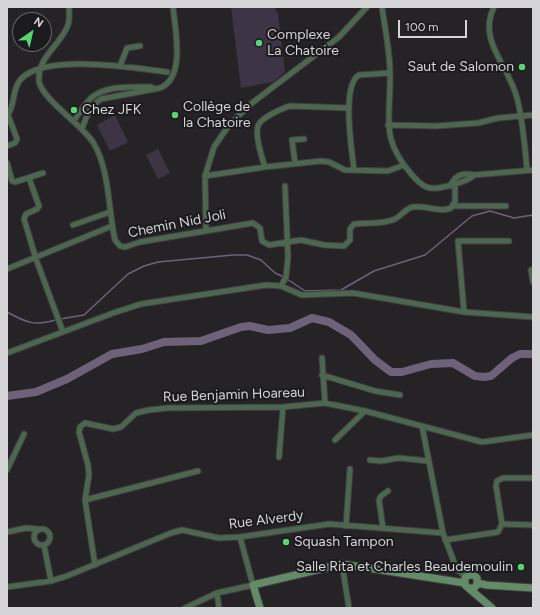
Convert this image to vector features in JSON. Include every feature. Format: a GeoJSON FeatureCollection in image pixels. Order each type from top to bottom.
{"type":"FeatureCollection","features":[{"type":"Feature","properties":{"kind":"street"},"geometry":{"type":"LineString","coordinates":[[82,129],[89,111],[95,103],[101,99],[154,89],[167,84],[175,73],[176,46],[173,7]]}},
{"type":"Feature","properties":{"kind":"street"},"geometry":{"type":"LineString","coordinates":[[206,230],[205,176],[214,147],[229,125],[252,103],[339,36],[367,7]]}},
{"type":"Feature","properties":{"kind":"street"},"geometry":{"type":"LineString","coordinates":[[382,7],[390,73],[388,125],[392,145],[404,165],[423,186],[433,190],[452,185],[474,175],[533,170]]}},
{"type":"Feature","properties":{"kind":"street"},"geometry":{"type":"LineString","coordinates":[[494,7],[488,20],[490,39],[510,76],[517,97],[521,116],[527,170]]}},
{"type":"Feature","properties":{"kind":"street"},"geometry":{"type":"LineString","coordinates":[[69,8],[68,26],[40,69],[39,82],[43,91],[82,129],[93,142],[101,160],[112,226]]}},
{"type":"Feature","properties":{"kind":"street"},"geometry":{"type":"LineString","coordinates":[[120,66],[126,48],[140,46]]}},
{"type":"Feature","properties":{"kind":"street"},"geometry":{"type":"LineString","coordinates":[[7,146],[15,143],[17,139],[8,115],[11,109],[16,85],[27,74],[40,69],[69,64],[120,66],[167,72]]}},
{"type":"Feature","properties":{"kind":"street"},"geometry":{"type":"LineString","coordinates":[[354,170],[349,108],[352,83],[355,77],[360,75],[390,73]]}},
{"type":"Feature","properties":{"kind":"street"},"geometry":{"type":"LineString","coordinates":[[74,121],[92,98],[100,93],[116,89],[151,87],[154,89]]}},
{"type":"Feature","properties":{"kind":"street"},"geometry":{"type":"LineString","coordinates":[[265,166],[262,157],[258,129],[262,120],[281,109],[290,106],[349,108]]}},
{"type":"Feature","properties":{"kind":"street"},"geometry":{"type":"LineString","coordinates":[[388,125],[436,126],[533,115]]}},
{"type":"Feature","properties":{"kind":"street"},"geometry":{"type":"LineString","coordinates":[[295,163],[292,140],[304,139]]}},
{"type":"Feature","properties":{"kind":"street"},"geometry":{"type":"LineString","coordinates":[[205,176],[265,166],[325,161],[343,170],[388,171],[404,165]]}},
{"type":"Feature","properties":{"kind":"street"},"geometry":{"type":"LineString","coordinates":[[7,163],[14,182],[43,173]]}},
{"type":"Feature","properties":{"kind":"street"},"geometry":{"type":"LineString","coordinates":[[29,178],[38,206],[37,209],[26,214],[24,219],[36,259],[63,332]]}},
{"type":"Feature","properties":{"kind":"street"},"geometry":{"type":"LineString","coordinates":[[452,185],[453,206],[506,206]]}},
{"type":"Feature","properties":{"kind":"street"},"geometry":{"type":"LineString","coordinates":[[283,281],[288,257],[285,186]]}},
{"type":"Feature","properties":{"kind":"street","name":"Chemin Nid Joli"},"geometry":{"type":"LineString","coordinates":[[7,270],[112,226],[116,242],[122,247],[206,230],[253,223],[259,226],[260,239],[266,244],[301,240],[324,245],[344,246],[350,240],[350,229],[354,224],[379,223],[395,219],[412,207],[427,206],[446,210],[453,206]]}},
{"type":"Feature","properties":{"kind":"street"},"geometry":{"type":"LineString","coordinates":[[74,225],[110,212]]}},
{"type":"Feature","properties":{"kind":"street"},"geometry":{"type":"LineString","coordinates":[[464,312],[458,241],[509,241]]}},
{"type":"Feature","properties":{"kind":"street"},"geometry":{"type":"LineString","coordinates":[[531,270],[533,282]]}},
{"type":"Feature","properties":{"kind":"street"},"geometry":{"type":"LineString","coordinates":[[283,281],[299,295],[314,296],[353,293],[464,312],[533,317]]}},
{"type":"Feature","properties":{"kind":"street"},"geometry":{"type":"LineString","coordinates":[[7,353],[141,304],[266,285],[283,281]]}},
{"type":"Feature","properties":{"kind":"street"},"geometry":{"type":"LineString","coordinates":[[322,358],[325,403]]}},
{"type":"Feature","properties":{"kind":"street"},"geometry":{"type":"LineString","coordinates":[[322,375],[375,391],[400,395]]}},
{"type":"Feature","properties":{"kind":"street","name":"Rue Benjamin Hoareau"},"geometry":{"type":"LineString","coordinates":[[94,565],[85,500],[88,465],[79,432],[80,427],[85,423],[113,429],[121,427],[136,413],[149,410],[168,408],[283,407],[325,403],[365,411],[482,442],[533,435]]}},
{"type":"Feature","properties":{"kind":"street"},"geometry":{"type":"LineString","coordinates":[[279,457],[283,407]]}},
{"type":"Feature","properties":{"kind":"street"},"geometry":{"type":"LineString","coordinates":[[335,440],[365,411]]}},
{"type":"Feature","properties":{"kind":"street"},"geometry":{"type":"LineString","coordinates":[[422,426],[443,533],[457,572],[471,584],[492,608]]}},
{"type":"Feature","properties":{"kind":"street"},"geometry":{"type":"LineString","coordinates":[[7,470],[24,434]]}},
{"type":"Feature","properties":{"kind":"street"},"geometry":{"type":"LineString","coordinates":[[370,460],[381,461],[399,458],[428,461]]}},
{"type":"Feature","properties":{"kind":"street"},"geometry":{"type":"LineString","coordinates":[[346,526],[350,469]]}},
{"type":"Feature","properties":{"kind":"street"},"geometry":{"type":"LineString","coordinates":[[85,500],[198,471]]}},
{"type":"Feature","properties":{"kind":"street"},"geometry":{"type":"LineString","coordinates":[[446,540],[498,532],[502,524],[496,486],[497,481],[503,478],[533,478]]}},
{"type":"Feature","properties":{"kind":"street"},"geometry":{"type":"LineString","coordinates":[[383,528],[379,500],[381,496],[388,491]]}},
{"type":"Feature","properties":{"kind":"street","name":"Rue Alverdy"},"geometry":{"type":"LineString","coordinates":[[7,587],[51,581],[177,531],[219,538],[240,537],[329,524],[443,533]]}},
{"type":"Feature","properties":{"kind":"street"},"geometry":{"type":"LineString","coordinates":[[502,524],[533,525]]}},
{"type":"Feature","properties":{"kind":"street"},"geometry":{"type":"LineString","coordinates":[[7,532],[26,528],[38,529],[47,530],[51,535],[49,542],[44,545],[38,544],[34,540],[34,536],[38,529]]}},
{"type":"Feature","properties":{"kind":"street"},"geometry":{"type":"LineString","coordinates":[[240,537],[260,608]]}},
{"type":"Feature","properties":{"kind":"street"},"geometry":{"type":"LineString","coordinates":[[44,545],[51,581]]}},
{"type":"Feature","properties":{"kind":"street"},"geometry":{"type":"LineString","coordinates":[[342,564],[349,608]]}},
{"type":"Feature","properties":{"kind":"street"},"geometry":{"type":"LineString","coordinates":[[185,608],[217,593],[342,564],[471,584],[533,588]]}},
{"type":"Feature","properties":{"kind":"street"},"geometry":{"type":"LineString","coordinates":[[452,581],[457,572]]}},
{"type":"Feature","properties":{"kind":"street"},"geometry":{"type":"LineString","coordinates":[[217,593],[219,608]]}},
{"type":"Feature","properties":{"kind":"shaded area","name":"Complexe La Chatoire"},"geometry":{"type":"Polygon","coordinates":[[[231,7],[275,8],[278,14],[285,72],[273,82],[241,88],[231,7]]]}},
{"type":"Feature","properties":{"kind":"shaded area"},"geometry":{"type":"Polygon","coordinates":[[[115,115],[128,142],[110,151],[97,125],[115,115]]]}},
{"type":"Feature","properties":{"kind":"shaded area"},"geometry":{"type":"Polygon","coordinates":[[[158,149],[170,173],[158,179],[146,155],[158,149]]]}},
{"type":"Feature","properties":{"kind":"waterway"},"geometry":{"type":"LineString","coordinates":[[287,279],[305,291],[341,290],[374,271],[425,255],[472,216],[490,211],[514,218],[533,215]]}},
{"type":"Feature","properties":{"kind":"waterway"},"geometry":{"type":"LineString","coordinates":[[60,319],[84,315],[128,274],[144,266],[158,262],[247,255],[261,260],[275,273],[284,277]]}},
{"type":"Feature","properties":{"kind":"waterway"},"geometry":{"type":"LineString","coordinates":[[7,312],[25,321],[36,323],[56,320]]}},
{"type":"Feature","properties":{"kind":"waterway"},"geometry":{"type":"LineString","coordinates":[[7,396],[36,392],[67,379],[112,354],[142,349],[164,342],[201,341],[241,327],[250,326],[268,330],[290,328],[312,318],[329,322],[351,335],[375,360],[391,372],[402,372],[431,364],[453,363],[475,376],[484,377],[491,376],[512,358],[520,354],[533,354]]}},
{"type":"Feature","properties":{"kind":"place","name":"Complexe La Chatoire"},"geometry":{"type":"Point","coordinates":[259,43]}},
{"type":"Feature","properties":{"kind":"place","name":"Saut de Salomon"},"geometry":{"type":"Point","coordinates":[522,67]}},
{"type":"Feature","properties":{"kind":"place","name":"Chez JFK"},"geometry":{"type":"Point","coordinates":[74,110]}},
{"type":"Feature","properties":{"kind":"place","name":"Collège de la Chatoire"},"geometry":{"type":"Point","coordinates":[175,115]}},
{"type":"Feature","properties":{"kind":"place","name":"Squash Tampon"},"geometry":{"type":"Point","coordinates":[286,542]}},
{"type":"Feature","properties":{"kind":"place","name":"Salle Rita et Charles Beaudemoulin"},"geometry":{"type":"Point","coordinates":[521,567]}}]}
